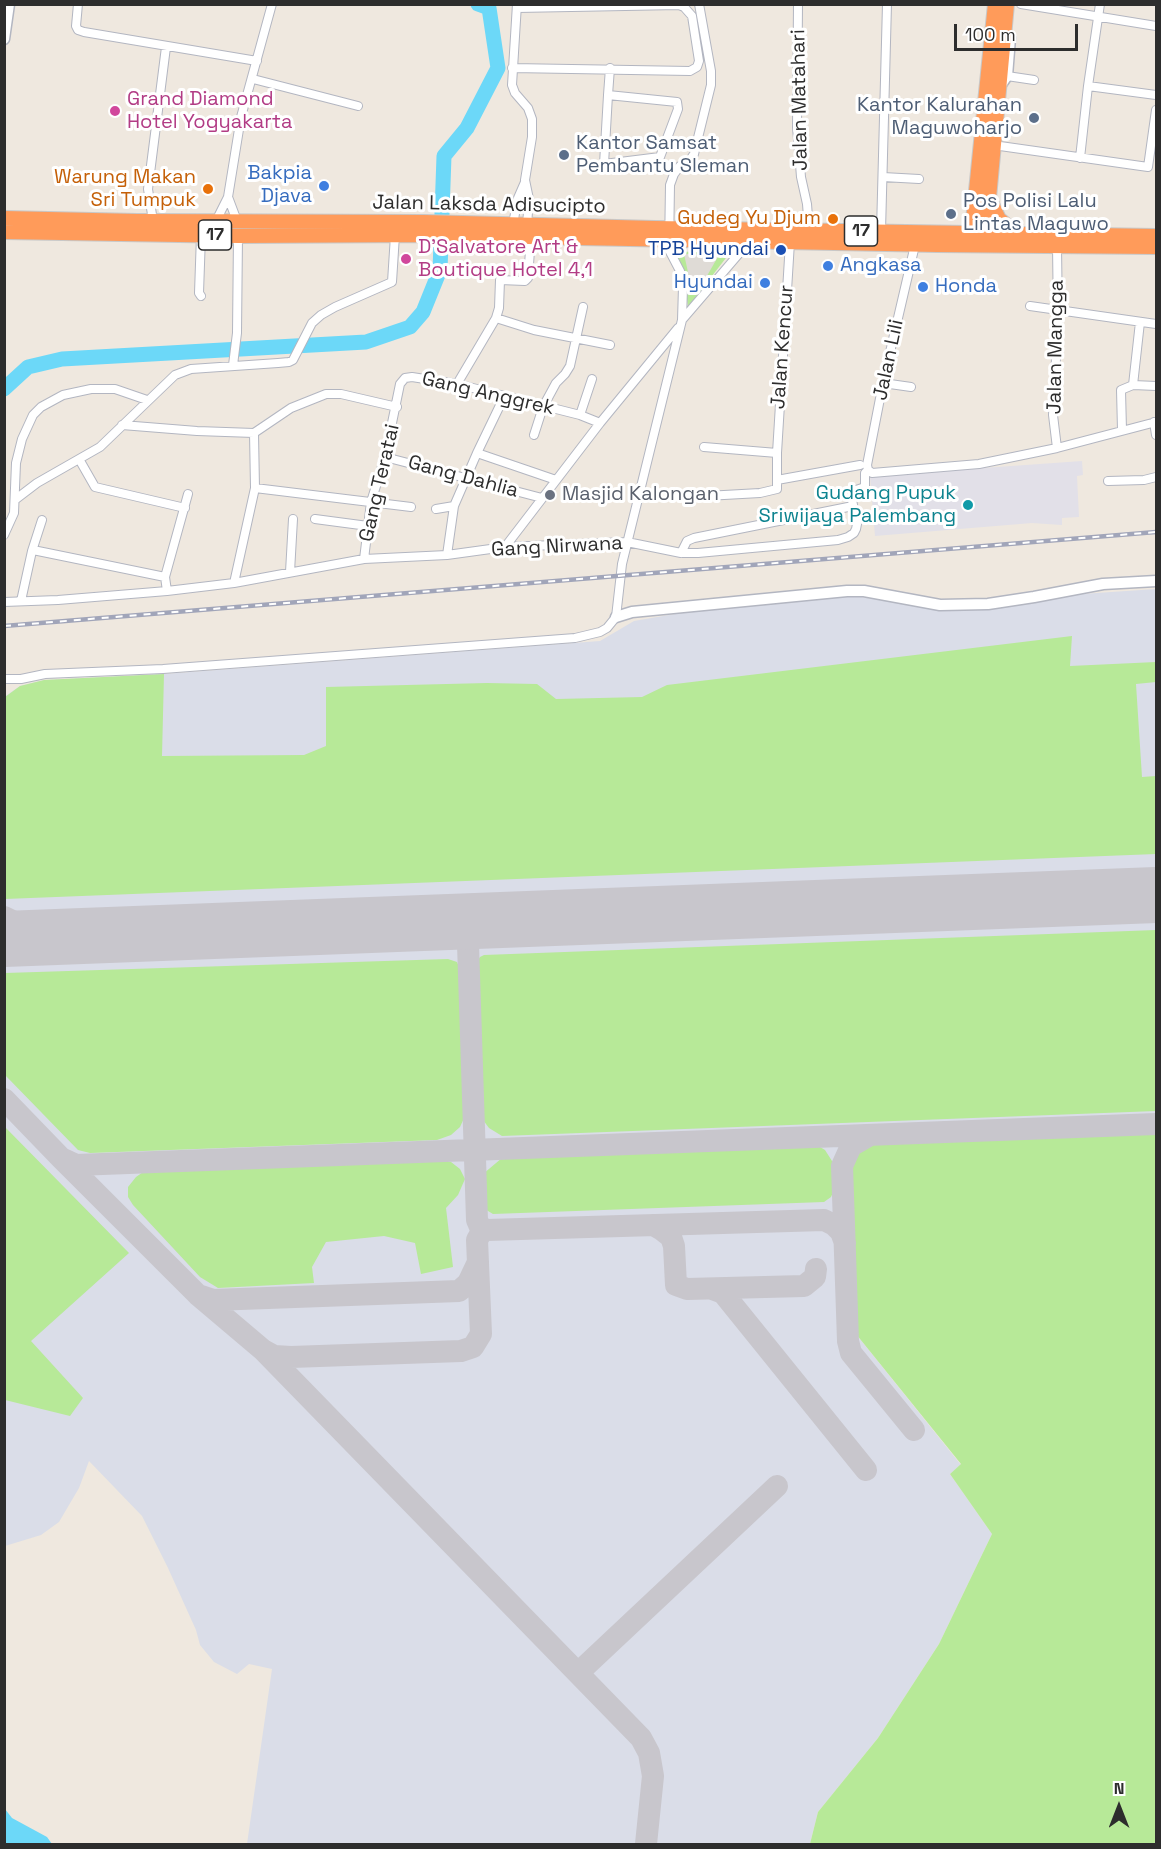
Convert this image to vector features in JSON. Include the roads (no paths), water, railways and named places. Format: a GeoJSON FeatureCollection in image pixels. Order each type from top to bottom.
{"type":"FeatureCollection","features":[{"type":"Feature","properties":{"kind":"highway"},"geometry":{"type":"LineString","coordinates":[[995,4],[998,84]]}},
{"type":"Feature","properties":{"kind":"highway"},"geometry":{"type":"LineString","coordinates":[[978,239],[991,107],[998,84],[1007,4]]}},
{"type":"Feature","properties":{"kind":"highway"},"geometry":{"type":"LineString","coordinates":[[938,232],[962,220],[982,197],[993,145],[991,107]]}},
{"type":"Feature","properties":{"kind":"highway"},"geometry":{"type":"LineString","coordinates":[[982,197],[999,219],[1011,229],[1026,235]]}},
{"type":"Feature","properties":{"kind":"highway","name":"Jalan Laksda Adisucipto"},"geometry":{"type":"LineString","coordinates":[[4,218],[237,221],[469,230],[524,229],[669,234],[750,235],[809,230],[938,232],[978,239]]}},
{"type":"Feature","properties":{"kind":"highway","name":"Jalan Laksda Adisucipto"},"geometry":{"type":"LineString","coordinates":[[4,232],[238,236],[396,235],[424,228]]}},
{"type":"Feature","properties":{"kind":"highway","name":"Jalan Laksda Adisucipto"},"geometry":{"type":"LineString","coordinates":[[469,230],[524,229]]}},
{"type":"Feature","properties":{"kind":"highway","name":"Jalan Laksda Adisucipto"},"geometry":{"type":"LineString","coordinates":[[750,235],[790,242],[915,245],[978,239]]}},
{"type":"Feature","properties":{"kind":"highway","name":"17"},"geometry":{"type":"LineString","coordinates":[[978,239],[1026,235],[1156,236]]}},
{"type":"Feature","properties":{"kind":"highway","name":"17"},"geometry":{"type":"LineString","coordinates":[[978,239],[1057,246],[1156,247]]}},
{"type":"Feature","properties":{"kind":"street"},"geometry":{"type":"LineString","coordinates":[[4,39],[9,4]]}},
{"type":"Feature","properties":{"kind":"street"},"geometry":{"type":"LineString","coordinates":[[78,4],[76,26],[78,30],[257,61]]}},
{"type":"Feature","properties":{"kind":"street"},"geometry":{"type":"LineString","coordinates":[[216,221],[228,196],[242,117],[272,4]]}},
{"type":"Feature","properties":{"kind":"street"},"geometry":{"type":"LineString","coordinates":[[616,617],[619,577],[681,322],[683,287],[680,271],[670,254],[670,185],[680,166],[690,160],[694,154],[711,85],[711,71],[699,4]]}},
{"type":"Feature","properties":{"kind":"street","name":"Jalan Matahari"},"geometry":{"type":"LineString","coordinates":[[798,4],[797,127],[801,177],[809,230]]}},
{"type":"Feature","properties":{"kind":"street"},"geometry":{"type":"LineString","coordinates":[[881,231],[887,4]]}},
{"type":"Feature","properties":{"kind":"street"},"geometry":{"type":"LineString","coordinates":[[988,4],[982,66],[998,84]]}},
{"type":"Feature","properties":{"kind":"street"},"geometry":{"type":"LineString","coordinates":[[998,84],[1012,4]]}},
{"type":"Feature","properties":{"kind":"street"},"geometry":{"type":"LineString","coordinates":[[1021,4],[1156,26]]}},
{"type":"Feature","properties":{"kind":"street"},"geometry":{"type":"LineString","coordinates":[[1080,158],[1100,4]]}},
{"type":"Feature","properties":{"kind":"street"},"geometry":{"type":"LineString","coordinates":[[457,384],[496,318],[499,308],[500,280],[528,278],[524,229],[518,198],[525,180],[532,137],[532,119],[528,108],[515,93],[512,85],[512,68],[517,6],[679,5],[692,16],[699,61],[697,67],[690,71],[512,68]]}},
{"type":"Feature","properties":{"kind":"street"},"geometry":{"type":"LineString","coordinates":[[153,221],[148,189],[166,47]]}},
{"type":"Feature","properties":{"kind":"street"},"geometry":{"type":"LineString","coordinates":[[608,95],[677,102],[678,109],[660,157],[604,164],[608,95],[610,69]]}},
{"type":"Feature","properties":{"kind":"street"},"geometry":{"type":"LineString","coordinates":[[253,79],[358,105]]}},
{"type":"Feature","properties":{"kind":"street"},"geometry":{"type":"LineString","coordinates":[[998,84],[1034,80]]}},
{"type":"Feature","properties":{"kind":"street"},"geometry":{"type":"LineString","coordinates":[[1088,86],[1156,95]]}},
{"type":"Feature","properties":{"kind":"street"},"geometry":{"type":"LineString","coordinates":[[993,145],[1148,167],[1153,158],[1156,110]]}},
{"type":"Feature","properties":{"kind":"street"},"geometry":{"type":"LineString","coordinates":[[883,177],[919,179]]}},
{"type":"Feature","properties":{"kind":"street"},"geometry":{"type":"LineString","coordinates":[[524,229],[529,199],[525,180]]}},
{"type":"Feature","properties":{"kind":"street"},"geometry":{"type":"LineString","coordinates":[[228,196],[237,221]]}},
{"type":"Feature","properties":{"kind":"street"},"geometry":{"type":"LineString","coordinates":[[201,235],[201,296]]}},
{"type":"Feature","properties":{"kind":"street"},"geometry":{"type":"LineString","coordinates":[[16,499],[37,483],[100,447],[175,375],[191,369],[293,360],[312,323],[321,315],[392,282],[396,235]]}},
{"type":"Feature","properties":{"kind":"street"},"geometry":{"type":"LineString","coordinates":[[505,547],[600,423],[750,235]]}},
{"type":"Feature","properties":{"kind":"street"},"geometry":{"type":"LineString","coordinates":[[233,365],[237,333],[238,236]]}},
{"type":"Feature","properties":{"kind":"street","name":"Jalan Kencur"},"geometry":{"type":"LineString","coordinates":[[777,480],[790,242]]}},
{"type":"Feature","properties":{"kind":"street","name":"Jalan Lili"},"geometry":{"type":"LineString","coordinates":[[867,469],[883,383],[915,245]]}},
{"type":"Feature","properties":{"kind":"street","name":"Jalan Mangga"},"geometry":{"type":"LineString","coordinates":[[1057,246],[1058,311],[1053,415],[1057,448]]}},
{"type":"Feature","properties":{"kind":"street"},"geometry":{"type":"LineString","coordinates":[[1030,306],[1156,324]]}},
{"type":"Feature","properties":{"kind":"street"},"geometry":{"type":"LineString","coordinates":[[534,435],[543,407],[559,378],[568,371],[583,307]]}},
{"type":"Feature","properties":{"kind":"street"},"geometry":{"type":"LineString","coordinates":[[496,318],[534,330],[610,345]]}},
{"type":"Feature","properties":{"kind":"street"},"geometry":{"type":"LineString","coordinates":[[1133,385],[1140,322]]}},
{"type":"Feature","properties":{"kind":"street","name":"Gang Anggrek"},"geometry":{"type":"LineString","coordinates":[[397,407],[400,384],[405,378],[412,377],[457,384],[580,415],[600,423]]}},
{"type":"Feature","properties":{"kind":"street"},"geometry":{"type":"LineString","coordinates":[[580,415],[592,379]]}},
{"type":"Feature","properties":{"kind":"street"},"geometry":{"type":"LineString","coordinates":[[883,383],[911,387]]}},
{"type":"Feature","properties":{"kind":"street"},"geometry":{"type":"LineString","coordinates":[[1122,430],[1121,390],[1133,385],[1156,386]]}},
{"type":"Feature","properties":{"kind":"street"},"geometry":{"type":"LineString","coordinates":[[4,535],[14,513],[16,463],[22,439],[33,415],[41,407],[63,395],[91,389],[115,389],[147,400]]}},
{"type":"Feature","properties":{"kind":"street"},"geometry":{"type":"LineString","coordinates":[[122,425],[254,433],[291,408],[326,394],[341,394],[397,407]]}},
{"type":"Feature","properties":{"kind":"street"},"geometry":{"type":"LineString","coordinates":[[447,555],[454,506],[504,397]]}},
{"type":"Feature","properties":{"kind":"street","name":"Gang Teratai"},"geometry":{"type":"LineString","coordinates":[[364,559],[371,502],[397,407]]}},
{"type":"Feature","properties":{"kind":"street"},"geometry":{"type":"LineString","coordinates":[[688,497],[771,492],[777,489],[777,480],[867,469],[979,464],[1057,448],[1155,422],[1156,435]]}},
{"type":"Feature","properties":{"kind":"street"},"geometry":{"type":"LineString","coordinates":[[234,583],[255,488],[254,433]]}},
{"type":"Feature","properties":{"kind":"street"},"geometry":{"type":"LineString","coordinates":[[704,447],[777,453]]}},
{"type":"Feature","properties":{"kind":"street"},"geometry":{"type":"LineString","coordinates":[[477,453],[556,480]]}},
{"type":"Feature","properties":{"kind":"street","name":"Gang Dahlia"},"geometry":{"type":"LineString","coordinates":[[385,457],[542,498]]}},
{"type":"Feature","properties":{"kind":"street"},"geometry":{"type":"LineString","coordinates":[[80,459],[95,487],[185,508]]}},
{"type":"Feature","properties":{"kind":"street","name":"Gang Nirwana"},"geometry":{"type":"LineString","coordinates":[[4,602],[166,591],[234,583],[364,559],[447,555],[505,547],[627,542],[681,553],[733,551],[838,540],[854,533],[857,524],[852,493],[865,488],[867,469]]}},
{"type":"Feature","properties":{"kind":"street"},"geometry":{"type":"LineString","coordinates":[[1108,481],[1139,481],[1156,477]]}},
{"type":"Feature","properties":{"kind":"street"},"geometry":{"type":"LineString","coordinates":[[255,488],[411,507]]}},
{"type":"Feature","properties":{"kind":"street"},"geometry":{"type":"LineString","coordinates":[[166,591],[165,577],[188,494]]}},
{"type":"Feature","properties":{"kind":"street"},"geometry":{"type":"LineString","coordinates":[[436,509],[454,506]]}},
{"type":"Feature","properties":{"kind":"street"},"geometry":{"type":"LineString","coordinates":[[681,553],[687,542],[694,538],[853,506]]}},
{"type":"Feature","properties":{"kind":"street"},"geometry":{"type":"LineString","coordinates":[[290,572],[293,519]]}},
{"type":"Feature","properties":{"kind":"street"},"geometry":{"type":"LineString","coordinates":[[315,519],[368,526]]}},
{"type":"Feature","properties":{"kind":"street"},"geometry":{"type":"LineString","coordinates":[[21,601],[42,520]]}},
{"type":"Feature","properties":{"kind":"street"},"geometry":{"type":"LineString","coordinates":[[33,550],[165,577]]}},
{"type":"Feature","properties":{"kind":"street"},"geometry":{"type":"LineString","coordinates":[[4,680],[45,674],[163,669],[575,638],[600,632],[607,628],[616,617],[632,612],[829,591],[864,591],[940,605],[988,604],[1103,584],[1156,580]]}},
{"type":"Feature","properties":{"kind":"water"},"geometry":{"type":"Polygon","coordinates":[[[5,1809],[12,1818],[47,1837],[52,1844],[5,1844],[5,1809]]]}},
{"type":"Feature","properties":{"kind":"waterway"},"geometry":{"type":"LineString","coordinates":[[4,389],[28,367],[62,359],[366,342],[410,327],[423,312],[440,270],[444,156],[467,128],[498,68],[489,8],[478,4]]}},
{"type":"Feature","properties":{"kind":"railway"},"geometry":{"type":"LineString","coordinates":[[4,626],[1156,532]]}},
{"type":"Feature","properties":{"kind":"place","name":"Grand Diamond Hotel Yogyakarta"},"geometry":{"type":"Point","coordinates":[115,111]}},
{"type":"Feature","properties":{"kind":"place","name":"Kantor Kalurahan Maguwoharjo"},"geometry":{"type":"Point","coordinates":[1034,118]}},
{"type":"Feature","properties":{"kind":"place","name":"Kantor Samsat Pembantu Sleman"},"geometry":{"type":"Point","coordinates":[564,155]}},
{"type":"Feature","properties":{"kind":"place","name":"Bakpia Djava"},"geometry":{"type":"Point","coordinates":[324,186]}},
{"type":"Feature","properties":{"kind":"place","name":"Warung Makan Sri Tumpuk"},"geometry":{"type":"Point","coordinates":[208,189]}},
{"type":"Feature","properties":{"kind":"place","name":"Pos Polisi Lalu Lintas Maguwo"},"geometry":{"type":"Point","coordinates":[951,214]}},
{"type":"Feature","properties":{"kind":"place","name":"Gudeg Yu Djum"},"geometry":{"type":"Point","coordinates":[833,219]}},
{"type":"Feature","properties":{"kind":"place","name":"TPB Hyundai"},"geometry":{"type":"Point","coordinates":[781,250]}},
{"type":"Feature","properties":{"kind":"place","name":"D'Salvatore Art & Boutique Hotel 4,1"},"geometry":{"type":"Point","coordinates":[406,259]}},
{"type":"Feature","properties":{"kind":"place","name":"Angkasa"},"geometry":{"type":"Point","coordinates":[828,266]}},
{"type":"Feature","properties":{"kind":"place","name":"Hyundai"},"geometry":{"type":"Point","coordinates":[765,283]}},
{"type":"Feature","properties":{"kind":"place","name":"Honda"},"geometry":{"type":"Point","coordinates":[923,287]}},
{"type":"Feature","properties":{"kind":"place","name":"Masjid Kalongan"},"geometry":{"type":"Point","coordinates":[550,495]}},
{"type":"Feature","properties":{"kind":"place","name":"Gudang Pupuk Sriwijaya Palembang"},"geometry":{"type":"Point","coordinates":[968,505]}}]}
